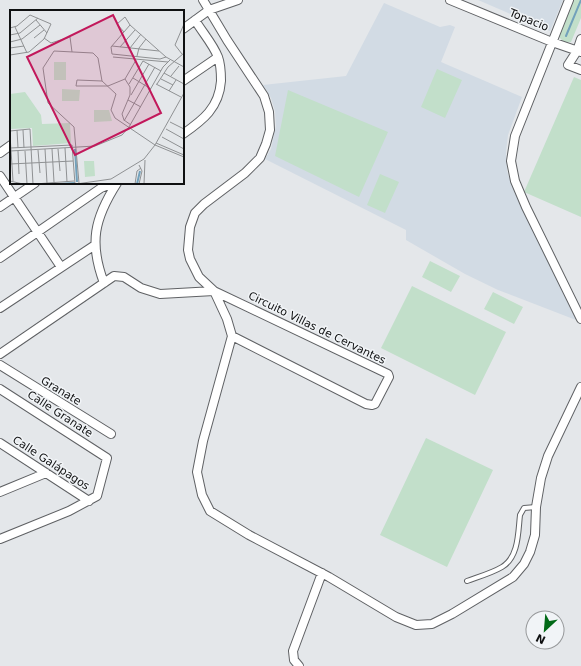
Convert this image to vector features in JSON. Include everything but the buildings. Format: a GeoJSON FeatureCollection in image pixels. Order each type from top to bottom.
{"type":"FeatureCollection","features":[{"type":"Feature","properties":{"kind":"street"},"geometry":{"type":"LineString","coordinates":[[203,0],[264,96],[270,120],[264,152],[253,166],[204,204],[195,213],[190,227],[188,250],[190,259],[199,277],[214,291],[227,319],[232,336],[203,441],[197,472],[202,495],[210,511],[249,535],[322,573],[396,617],[416,625],[432,624],[513,577],[524,564],[530,552],[535,535],[536,507],[541,478],[548,456],[581,387]]}},
{"type":"Feature","properties":{"kind":"street"},"geometry":{"type":"LineString","coordinates":[[184,27],[209,10],[238,0]]}},
{"type":"Feature","properties":{"kind":"street","name":"Topacio"},"geometry":{"type":"LineString","coordinates":[[450,0],[552,42],[579,51]]}},
{"type":"Feature","properties":{"kind":"street"},"geometry":{"type":"LineString","coordinates":[[569,0],[515,136],[510,161],[515,181],[526,207],[580,315]]}},
{"type":"Feature","properties":{"kind":"street"},"geometry":{"type":"LineString","coordinates":[[184,133],[202,121],[209,113],[217,100],[220,87],[221,76],[218,57],[195,20]]}},
{"type":"Feature","properties":{"kind":"street"},"geometry":{"type":"LineString","coordinates":[[581,40],[579,51],[568,65],[581,70]]}},
{"type":"Feature","properties":{"kind":"street"},"geometry":{"type":"LineString","coordinates":[[184,80],[218,57]]}},
{"type":"Feature","properties":{"kind":"street"},"geometry":{"type":"LineString","coordinates":[[0,153],[10,146]]}},
{"type":"Feature","properties":{"kind":"street"},"geometry":{"type":"LineString","coordinates":[[0,176],[61,267]]}},
{"type":"Feature","properties":{"kind":"street"},"geometry":{"type":"LineString","coordinates":[[0,207],[34,184]]}},
{"type":"Feature","properties":{"kind":"street"},"geometry":{"type":"LineString","coordinates":[[0,258],[101,188],[111,184]]}},
{"type":"Feature","properties":{"kind":"street"},"geometry":{"type":"LineString","coordinates":[[104,283],[96,258],[95,245],[97,228],[101,215],[116,184]]}},
{"type":"Feature","properties":{"kind":"street"},"geometry":{"type":"LineString","coordinates":[[0,308],[95,245]]}},
{"type":"Feature","properties":{"kind":"street"},"geometry":{"type":"LineString","coordinates":[[0,354],[114,276],[124,277],[141,288],[160,294],[214,291]]}},
{"type":"Feature","properties":{"kind":"street","name":"Circuito Villas de Cervantes"},"geometry":{"type":"LineString","coordinates":[[214,291],[388,374],[389,377],[375,404],[366,404],[232,336]]}},
{"type":"Feature","properties":{"kind":"street","name":"Granate"},"geometry":{"type":"LineString","coordinates":[[0,365],[110,434]]}},
{"type":"Feature","properties":{"kind":"street","name":"Calle Granate"},"geometry":{"type":"LineString","coordinates":[[0,389],[107,458],[97,496],[89,501]]}},
{"type":"Feature","properties":{"kind":"street","name":"Calle Galápagos"},"geometry":{"type":"LineString","coordinates":[[0,443],[89,501]]}},
{"type":"Feature","properties":{"kind":"street"},"geometry":{"type":"LineString","coordinates":[[0,492],[46,473]]}},
{"type":"Feature","properties":{"kind":"street"},"geometry":{"type":"LineString","coordinates":[[0,539],[89,501]]}},
{"type":"Feature","properties":{"kind":"street"},"geometry":{"type":"LineString","coordinates":[[299,666],[294,660],[293,651],[322,573]]}},
{"type":"Feature","properties":{"kind":"lane"},"geometry":{"type":"LineString","coordinates":[[467,581],[503,567],[511,559],[516,548],[521,510],[524,508],[536,507]]}},
{"type":"Feature","properties":{"kind":"shaded area"},"geometry":{"type":"Polygon","coordinates":[[[478,0],[563,0],[550,31],[478,0]]]}},
{"type":"Feature","properties":{"kind":"shaded area"},"geometry":{"type":"Polygon","coordinates":[[[384,3],[440,27],[450,25],[455,27],[441,62],[522,97],[508,135],[506,152],[507,171],[513,189],[576,320],[498,290],[465,274],[406,240],[406,230],[265,159],[271,149],[276,126],[275,111],[271,98],[263,85],[346,76],[384,3]]]}},
{"type":"Feature","properties":{"kind":"green space"},"geometry":{"type":"Polygon","coordinates":[[[574,0],[581,0],[581,18],[571,42],[564,42],[559,37],[574,0]]]}},
{"type":"Feature","properties":{"kind":"green space"},"geometry":{"type":"Polygon","coordinates":[[[437,69],[462,80],[445,118],[421,107],[437,69]]]}},
{"type":"Feature","properties":{"kind":"green space"},"geometry":{"type":"Polygon","coordinates":[[[574,77],[581,80],[581,217],[524,192],[574,77]]]}},
{"type":"Feature","properties":{"kind":"green space"},"geometry":{"type":"Polygon","coordinates":[[[288,90],[388,132],[359,197],[275,156],[288,90]]]}},
{"type":"Feature","properties":{"kind":"green space"},"geometry":{"type":"Polygon","coordinates":[[[380,174],[399,182],[385,213],[367,205],[380,174]]]}},
{"type":"Feature","properties":{"kind":"green space"},"geometry":{"type":"Polygon","coordinates":[[[430,261],[460,276],[451,292],[422,277],[430,261]]]}},
{"type":"Feature","properties":{"kind":"green space"},"geometry":{"type":"Polygon","coordinates":[[[412,286],[506,332],[475,395],[381,348],[412,286]]]}},
{"type":"Feature","properties":{"kind":"green space"},"geometry":{"type":"Polygon","coordinates":[[[493,292],[523,307],[514,324],[484,309],[493,292]]]}},
{"type":"Feature","properties":{"kind":"green space"},"geometry":{"type":"Polygon","coordinates":[[[426,438],[493,470],[447,567],[380,535],[426,438]]]}},
{"type":"Feature","properties":{"kind":"waterway"},"geometry":{"type":"LineString","coordinates":[[566,36],[581,0]]}}]}
